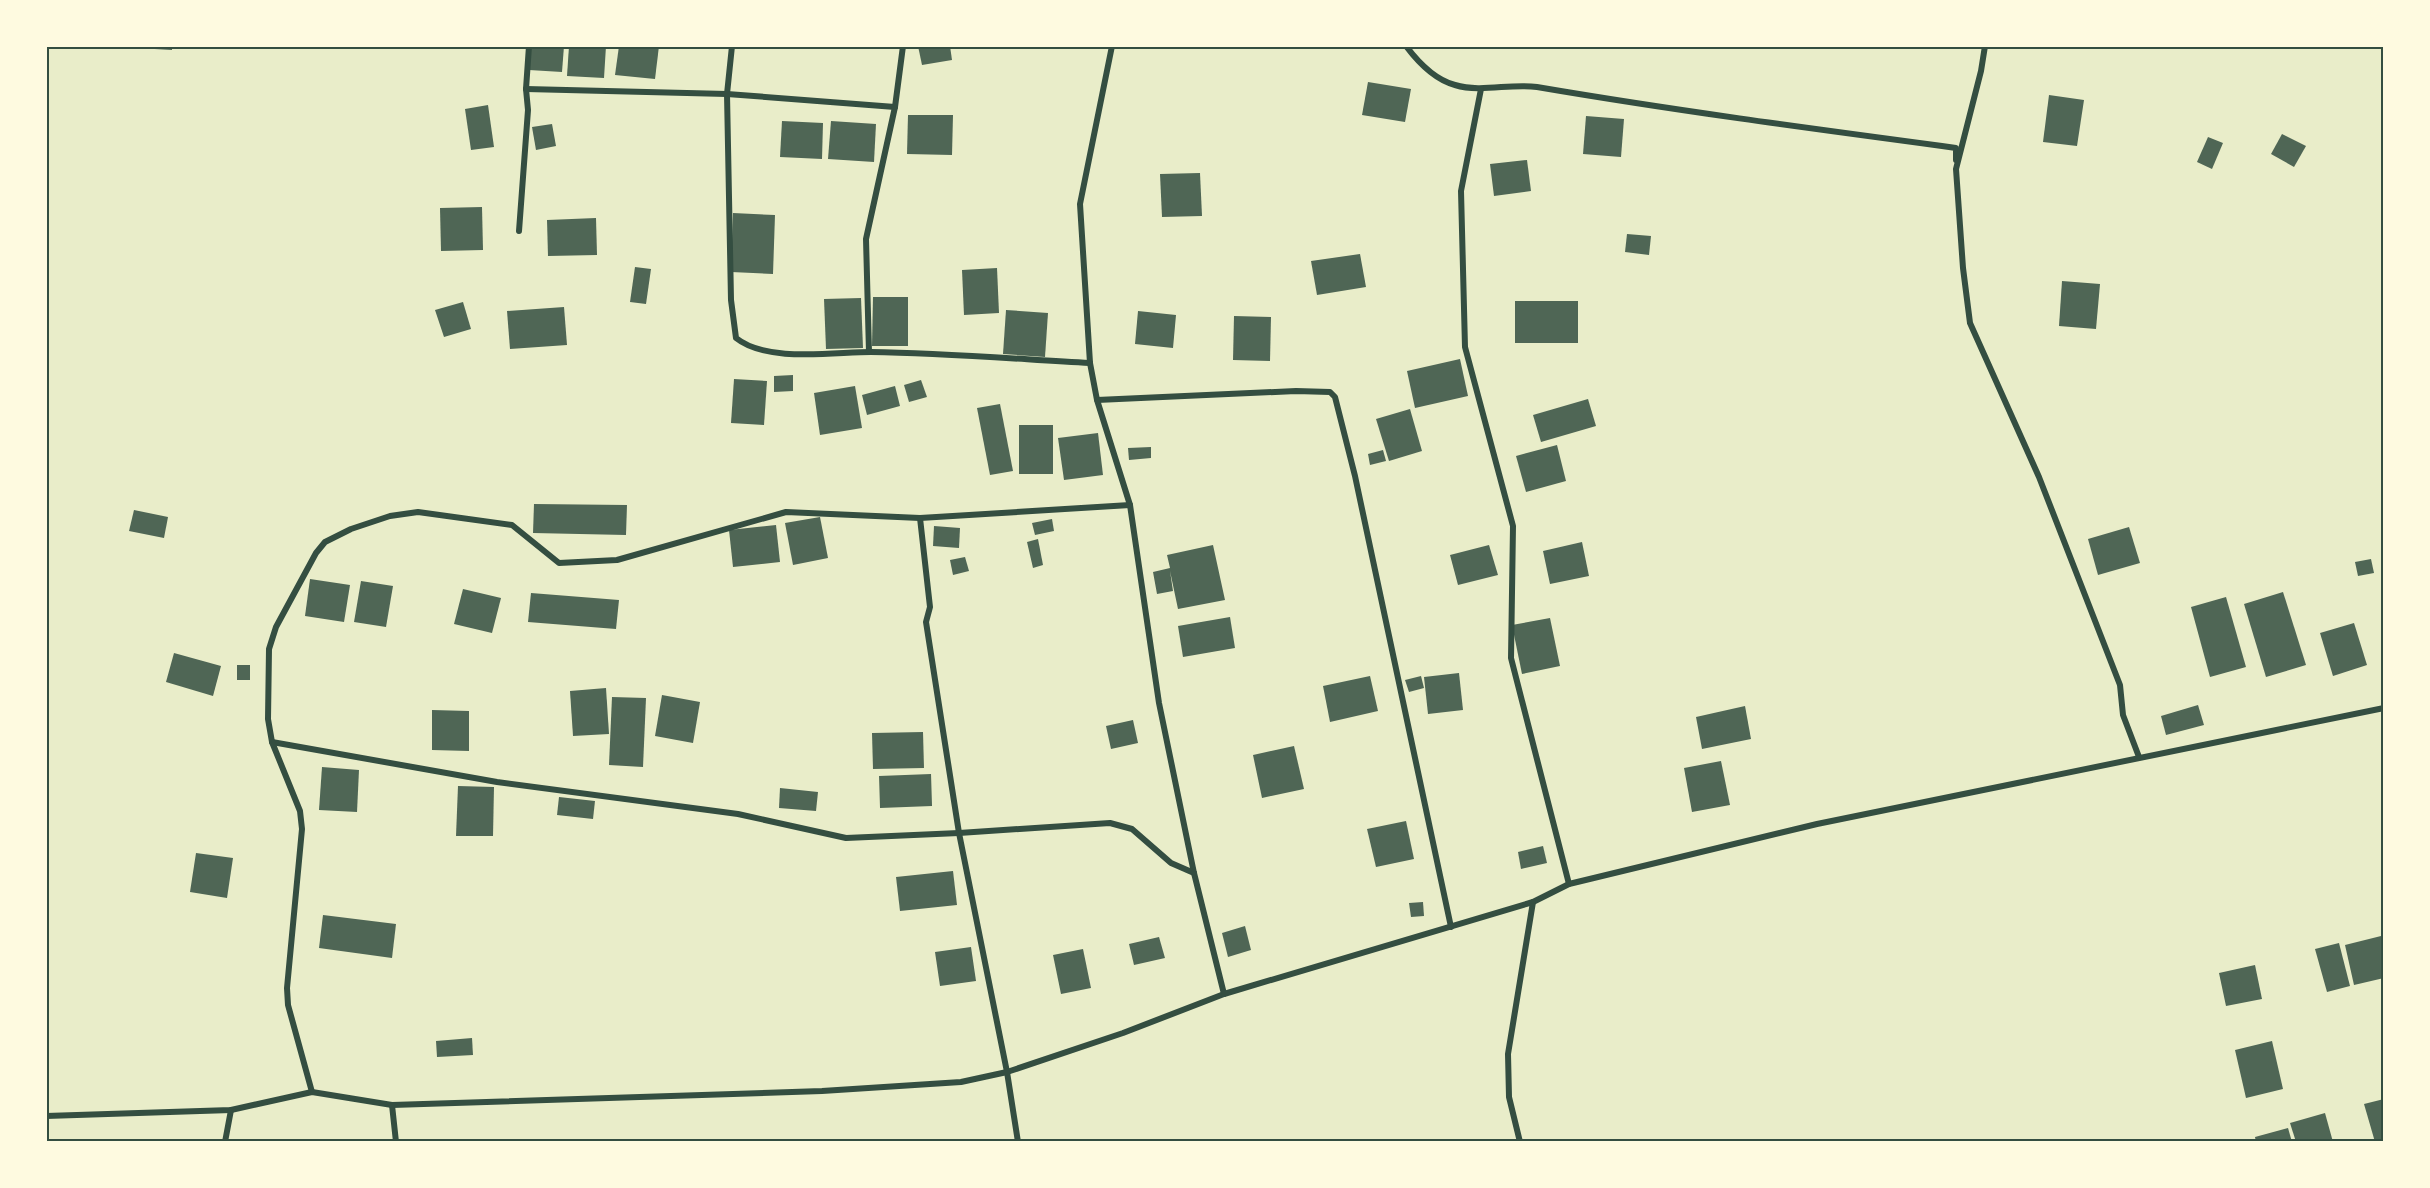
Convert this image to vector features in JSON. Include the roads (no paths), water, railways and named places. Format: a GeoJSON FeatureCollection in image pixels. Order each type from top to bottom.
{"type":"FeatureCollection","features":[{"type":"Feature","properties":{"kind":"street"},"geometry":{"type":"LineString","coordinates":[[519,231],[528,110],[526,89],[529,46]]}},
{"type":"Feature","properties":{"kind":"street"},"geometry":{"type":"LineString","coordinates":[[732,46],[727,94],[731,300],[736,338],[744,344],[767,350],[815,356],[868,352],[1090,363]]}},
{"type":"Feature","properties":{"kind":"street"},"geometry":{"type":"LineString","coordinates":[[868,352],[866,239],[895,107],[903,46]]}},
{"type":"Feature","properties":{"kind":"street"},"geometry":{"type":"LineString","coordinates":[[1112,46],[1080,204],[1090,363],[1097,399],[1130,505],[1159,703],[1194,873],[1224,993]]}},
{"type":"Feature","properties":{"kind":"street"},"geometry":{"type":"LineString","coordinates":[[1406,46],[1415,59],[1445,82],[1458,86],[1481,88],[1527,86],[1694,113],[1956,148],[1963,268],[1970,323],[2039,477],[2120,685],[2123,715],[2139,757]]}},
{"type":"Feature","properties":{"kind":"street"},"geometry":{"type":"LineString","coordinates":[[1956,169],[1982,71],[1985,46]]}},
{"type":"Feature","properties":{"kind":"street"},"geometry":{"type":"LineString","coordinates":[[1481,88],[1461,191],[1465,347],[1513,526],[1511,658],[1569,884]]}},
{"type":"Feature","properties":{"kind":"street"},"geometry":{"type":"LineString","coordinates":[[526,89],[727,94],[895,107]]}},
{"type":"Feature","properties":{"kind":"street"},"geometry":{"type":"LineString","coordinates":[[1097,399],[1296,391],[1330,392],[1335,397],[1355,476],[1451,927]]}},
{"type":"Feature","properties":{"kind":"street"},"geometry":{"type":"LineString","coordinates":[[312,1092],[288,1005],[287,988],[302,829],[300,812],[272,742],[268,719],[269,649],[276,627],[316,553],[325,542],[351,529],[390,516],[418,513],[512,525],[559,563],[617,560],[786,512],[920,518],[1130,505]]}},
{"type":"Feature","properties":{"kind":"street"},"geometry":{"type":"LineString","coordinates":[[920,518],[930,607],[926,622],[959,833],[1007,1072],[1018,1142]]}},
{"type":"Feature","properties":{"kind":"street"},"geometry":{"type":"LineString","coordinates":[[46,1116],[231,1110],[312,1092],[392,1105],[833,1090],[961,1082],[1007,1072],[1124,1033],[1224,993],[1533,902],[1569,884],[1816,824],[2384,708]]}},
{"type":"Feature","properties":{"kind":"street"},"geometry":{"type":"LineString","coordinates":[[272,742],[497,782],[738,814],[846,838],[1110,823],[1132,829],[1171,862],[1194,873]]}},
{"type":"Feature","properties":{"kind":"street"},"geometry":{"type":"LineString","coordinates":[[1520,1142],[1509,1097],[1508,1054],[1533,902]]}},
{"type":"Feature","properties":{"kind":"street"},"geometry":{"type":"LineString","coordinates":[[392,1105],[396,1142]]}},
{"type":"Feature","properties":{"kind":"street"},"geometry":{"type":"LineString","coordinates":[[225,1142],[231,1110]]}}]}
